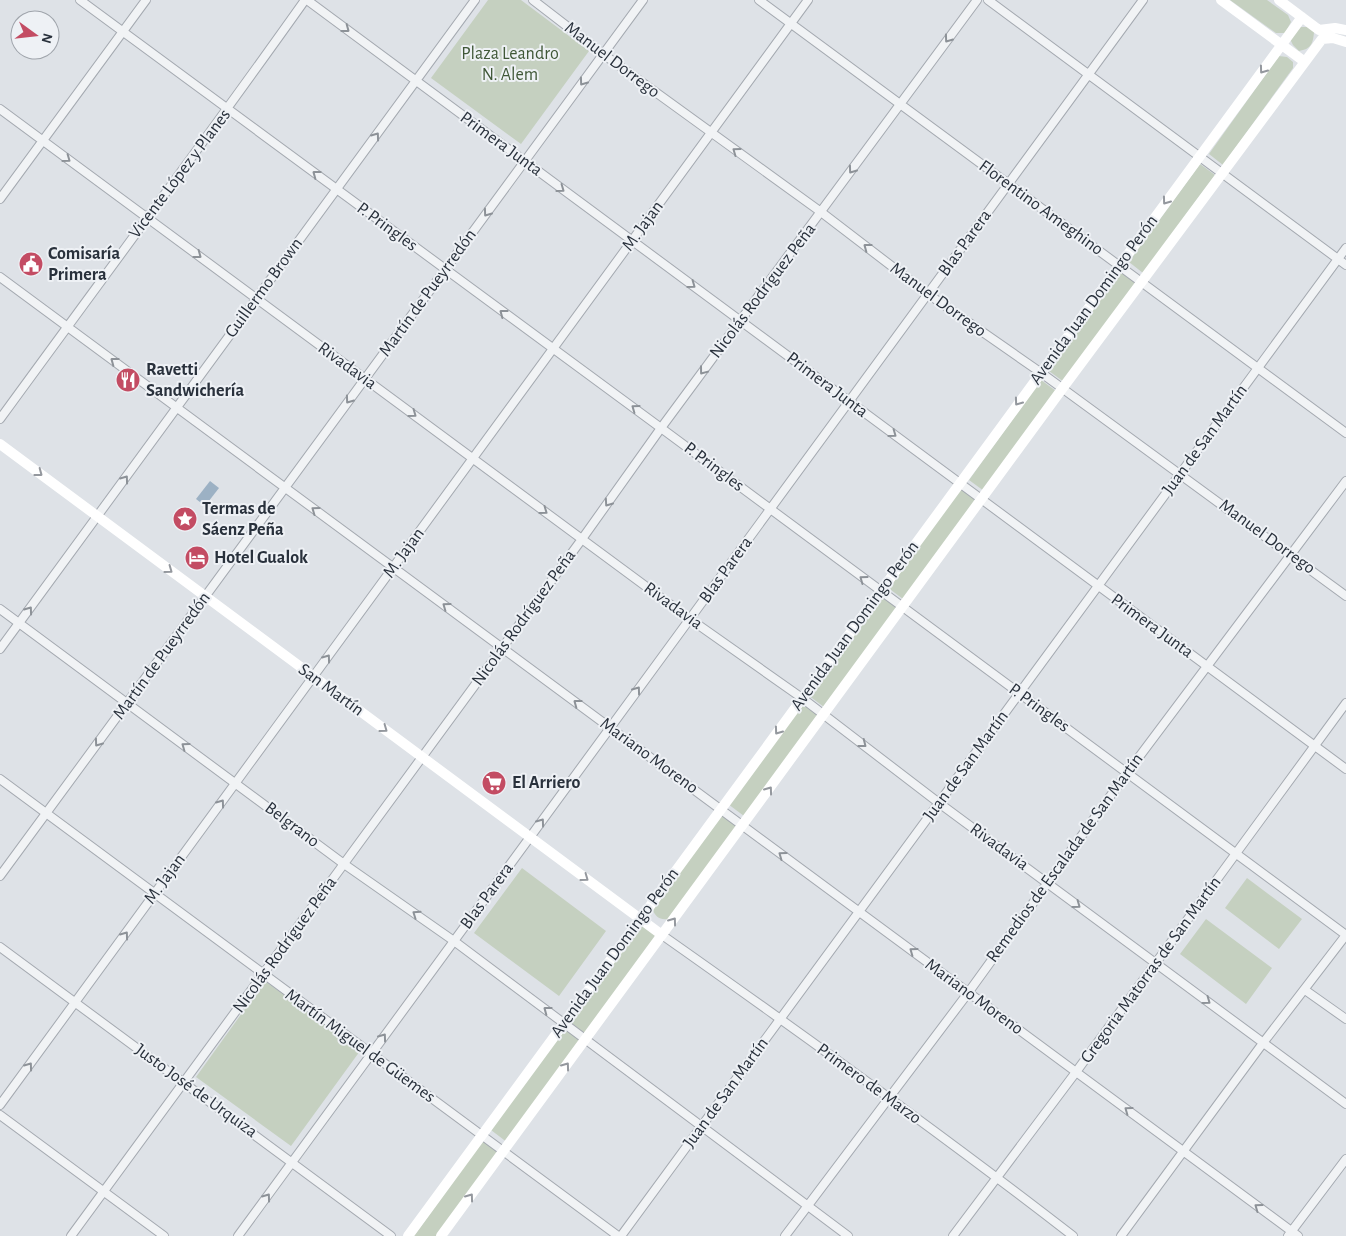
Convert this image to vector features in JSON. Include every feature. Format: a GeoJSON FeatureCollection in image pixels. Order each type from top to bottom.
{"type":"FeatureCollection","features":[{"type":"Feature","properties":{"kind":"main road"},"geometry":{"type":"LineString","coordinates":[[1221,0],[1305,62]]}},
{"type":"Feature","properties":{"kind":"main road"},"geometry":{"type":"LineString","coordinates":[[1279,0],[1321,34],[1346,42]]}},
{"type":"Feature","properties":{"kind":"main road","name":"Avenida Juan Domingo Perón"},"geometry":{"type":"LineString","coordinates":[[408,1236],[563,1022],[1302,17]]}},
{"type":"Feature","properties":{"kind":"main road"},"geometry":{"type":"LineString","coordinates":[[1321,34],[1336,28],[1346,30]]}},
{"type":"Feature","properties":{"kind":"main road","name":"Avenida Juan Domingo Perón"},"geometry":{"type":"LineString","coordinates":[[441,1236],[1062,389],[1305,62],[1321,34]]}},
{"type":"Feature","properties":{"kind":"main road","name":"San Martín"},"geometry":{"type":"LineString","coordinates":[[0,444],[662,935]]}},
{"type":"Feature","properties":{"kind":"street","name":"P. Pringles"},"geometry":{"type":"LineString","coordinates":[[80,0],[1346,935]]}},
{"type":"Feature","properties":{"kind":"street"},"geometry":{"type":"LineString","coordinates":[[0,199],[146,0]]}},
{"type":"Feature","properties":{"kind":"street","name":"Primera Junta"},"geometry":{"type":"LineString","coordinates":[[306,0],[1346,769]]}},
{"type":"Feature","properties":{"kind":"street","name":"Vicente López y Planes"},"geometry":{"type":"LineString","coordinates":[[0,419],[306,0]]}},
{"type":"Feature","properties":{"kind":"street","name":"Guillermo Brown"},"geometry":{"type":"LineString","coordinates":[[0,649],[475,0]]}},
{"type":"Feature","properties":{"kind":"street","name":"Manuel Dorrego"},"geometry":{"type":"LineString","coordinates":[[533,0],[603,54],[821,212],[928,294],[1040,372],[1292,554],[1346,596]]}},
{"type":"Feature","properties":{"kind":"street","name":"Martín de Pueyrredón"},"geometry":{"type":"LineString","coordinates":[[0,876],[643,0]]}},
{"type":"Feature","properties":{"kind":"street","name":"Florentino Ameghino"},"geometry":{"type":"LineString","coordinates":[[760,0],[1346,433]]}},
{"type":"Feature","properties":{"kind":"street","name":"M. Jajan"},"geometry":{"type":"LineString","coordinates":[[0,1105],[808,0]]}},
{"type":"Feature","properties":{"kind":"street","name":"Nicolás Rodríguez Peña"},"geometry":{"type":"LineString","coordinates":[[70,1236],[582,539],[661,428],[977,0]]}},
{"type":"Feature","properties":{"kind":"street"},"geometry":{"type":"LineString","coordinates":[[988,0],[1346,265]]}},
{"type":"Feature","properties":{"kind":"street","name":"Blas Parera"},"geometry":{"type":"LineString","coordinates":[[238,1236],[1143,0]]}},
{"type":"Feature","properties":{"kind":"street","name":"Rivadavia"},"geometry":{"type":"LineString","coordinates":[[0,109],[690,619],[802,698],[1046,883],[1346,1104]]}},
{"type":"Feature","properties":{"kind":"street","name":"Juan de San Martín"},"geometry":{"type":"LineString","coordinates":[[619,1236],[781,1019],[1346,248]]}},
{"type":"Feature","properties":{"kind":"street","name":"Mariano Moreno"},"geometry":{"type":"LineString","coordinates":[[0,277],[1076,1072],[1292,1234]]}},
{"type":"Feature","properties":{"kind":"street","name":"Remedios de Escalada de San Martín"},"geometry":{"type":"LineString","coordinates":[[785,1236],[968,993],[1127,773],[1346,481]]}},
{"type":"Feature","properties":{"kind":"street","name":"Belgrano"},"geometry":{"type":"LineString","coordinates":[[0,610],[344,864],[454,940],[848,1236]]}},
{"type":"Feature","properties":{"kind":"street","name":"Gregoria Matorras de San Martín"},"geometry":{"type":"LineString","coordinates":[[953,1236],[1076,1072],[1346,702]]}},
{"type":"Feature","properties":{"kind":"street","name":"Martín Miguel de Güemes"},"geometry":{"type":"LineString","coordinates":[[0,779],[619,1236]]}},
{"type":"Feature","properties":{"kind":"street","name":"Primero de Marzo"},"geometry":{"type":"LineString","coordinates":[[662,935],[781,1019],[997,1177],[1073,1236]]}},
{"type":"Feature","properties":{"kind":"street"},"geometry":{"type":"LineString","coordinates":[[1121,1236],[1263,1042],[1346,935]]}},
{"type":"Feature","properties":{"kind":"street","name":"Justo José de Urquiza"},"geometry":{"type":"LineString","coordinates":[[0,947],[392,1236]]}},
{"type":"Feature","properties":{"kind":"street"},"geometry":{"type":"LineString","coordinates":[[1305,990],[1346,1019]]}},
{"type":"Feature","properties":{"kind":"street"},"geometry":{"type":"LineString","coordinates":[[0,1115],[164,1236]]}},
{"type":"Feature","properties":{"kind":"street"},"geometry":{"type":"LineString","coordinates":[[1292,1234],[1346,1159]]}},
{"type":"Feature","properties":{"kind":"green space","name":"Plaza Leandro N. Alem"},"geometry":{"type":"Polygon","coordinates":[[[488,0],[521,0],[589,51],[521,144],[431,78],[488,0]]]}},
{"type":"Feature","properties":{"kind":"green space"},"geometry":{"type":"Polygon","coordinates":[[[1230,0],[1267,0],[1288,15],[1291,22],[1285,33],[1276,33],[1230,0]]]}},
{"type":"Feature","properties":{"kind":"green space"},"geometry":{"type":"Polygon","coordinates":[[[1300,27],[1308,27],[1314,32],[1311,45],[1299,51],[1290,39],[1300,27]]]}},
{"type":"Feature","properties":{"kind":"green space"},"geometry":{"type":"Polygon","coordinates":[[[1279,56],[1287,57],[1293,62],[1293,68],[1223,165],[1209,154],[1279,56]]]}},
{"type":"Feature","properties":{"kind":"green space"},"geometry":{"type":"Polygon","coordinates":[[[1200,164],[1215,175],[1143,273],[1129,262],[1200,164]]]}},
{"type":"Feature","properties":{"kind":"green space"},"geometry":{"type":"Polygon","coordinates":[[[1121,271],[1136,282],[1064,382],[1049,371],[1121,271]]]}},
{"type":"Feature","properties":{"kind":"green space"},"geometry":{"type":"Polygon","coordinates":[[[1041,380],[1056,391],[984,491],[969,480],[1041,380]]]}},
{"type":"Feature","properties":{"kind":"green space"},"geometry":{"type":"Polygon","coordinates":[[[961,487],[977,498],[903,599],[887,587],[961,487]]]}},
{"type":"Feature","properties":{"kind":"green space"},"geometry":{"type":"Polygon","coordinates":[[[882,596],[898,608],[824,707],[808,695],[882,596]]]}},
{"type":"Feature","properties":{"kind":"green space"},"geometry":{"type":"Polygon","coordinates":[[[802,703],[819,715],[744,816],[728,804],[802,703]]]}},
{"type":"Feature","properties":{"kind":"green space"},"geometry":{"type":"Polygon","coordinates":[[[723,814],[738,825],[668,919],[658,917],[652,909],[723,814]]]}},
{"type":"Feature","properties":{"kind":"green space"},"geometry":{"type":"Polygon","coordinates":[[[522,868],[606,931],[559,996],[474,933],[522,868]]]}},
{"type":"Feature","properties":{"kind":"green space"},"geometry":{"type":"Polygon","coordinates":[[[1247,878],[1302,919],[1279,949],[1225,908],[1247,878]]]}},
{"type":"Feature","properties":{"kind":"green space"},"geometry":{"type":"Polygon","coordinates":[[[1206,919],[1272,968],[1246,1004],[1180,954],[1206,919]]]}},
{"type":"Feature","properties":{"kind":"green space"},"geometry":{"type":"Polygon","coordinates":[[[646,926],[656,933],[652,944],[586,1034],[570,1022],[640,927],[646,926]]]}},
{"type":"Feature","properties":{"kind":"green space"},"geometry":{"type":"Polygon","coordinates":[[[265,981],[360,1051],[291,1146],[196,1077],[265,981]]]}},
{"type":"Feature","properties":{"kind":"green space"},"geometry":{"type":"Polygon","coordinates":[[[564,1029],[581,1041],[508,1143],[491,1130],[564,1029]]]}},
{"type":"Feature","properties":{"kind":"green space"},"geometry":{"type":"Polygon","coordinates":[[[483,1140],[500,1152],[440,1236],[414,1236],[483,1140]]]}},
{"type":"Feature","properties":{"kind":"water"},"geometry":{"type":"Polygon","coordinates":[[[210,481],[219,488],[205,506],[196,499],[210,481]]]}},
{"type":"Feature","properties":{"kind":"place","name":"Comisaría Primera"},"geometry":{"type":"Point","coordinates":[31,264]}},
{"type":"Feature","properties":{"kind":"place","name":"Ravetti Sandwichería"},"geometry":{"type":"Point","coordinates":[128,380]}},
{"type":"Feature","properties":{"kind":"place","name":"Termas de Sáenz Peña"},"geometry":{"type":"Point","coordinates":[185,519]}},
{"type":"Feature","properties":{"kind":"place","name":"Hotel Gualok"},"geometry":{"type":"Point","coordinates":[197,558]}},
{"type":"Feature","properties":{"kind":"place","name":"El Arriero"},"geometry":{"type":"Point","coordinates":[494,783]}}]}
